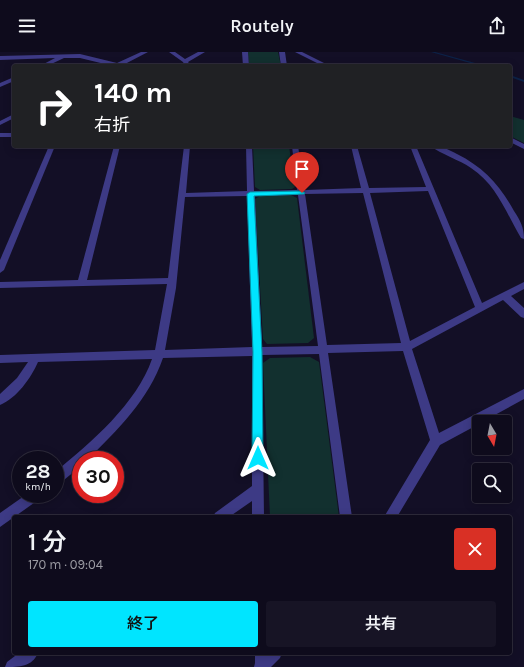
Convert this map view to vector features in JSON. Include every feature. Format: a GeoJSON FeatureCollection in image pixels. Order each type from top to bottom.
{"type":"FeatureCollection","features":[{"type":"Feature","properties":{"kind":"street"},"geometry":{"type":"LineString","coordinates":[[123,64],[145,52]]}},
{"type":"Feature","properties":{"kind":"street"},"geometry":{"type":"LineString","coordinates":[[172,52],[186,63],[202,52]]}},
{"type":"Feature","properties":{"kind":"street"},"geometry":{"type":"LineString","coordinates":[[246,52],[246,64]]}},
{"type":"Feature","properties":{"kind":"street"},"geometry":{"type":"LineString","coordinates":[[282,52],[284,64]]}},
{"type":"Feature","properties":{"kind":"street"},"geometry":{"type":"LineString","coordinates":[[298,52],[323,64]]}},
{"type":"Feature","properties":{"kind":"street"},"geometry":{"type":"LineString","coordinates":[[0,58],[27,54],[93,58],[112,64]]}},
{"type":"Feature","properties":{"kind":"street"},"geometry":{"type":"LineString","coordinates":[[47,64],[64,56]]}},
{"type":"Feature","properties":{"kind":"street"},"geometry":{"type":"LineString","coordinates":[[2,83],[12,80]]}},
{"type":"Feature","properties":{"kind":"street"},"geometry":{"type":"LineString","coordinates":[[0,123],[12,117]]}},
{"type":"Feature","properties":{"kind":"street"},"geometry":{"type":"LineString","coordinates":[[0,135],[12,135]]}},
{"type":"Feature","properties":{"kind":"street"},"geometry":{"type":"LineString","coordinates":[[512,140],[524,147]]}},
{"type":"Feature","properties":{"kind":"street"},"geometry":{"type":"LineString","coordinates":[[0,270],[51,148]]}},
{"type":"Feature","properties":{"kind":"street"},"geometry":{"type":"LineString","coordinates":[[82,283],[116,148]]}},
{"type":"Feature","properties":{"kind":"street"},"geometry":{"type":"LineString","coordinates":[[64,472],[111,428],[132,402],[150,376],[160,353],[172,281],[187,148]]}},
{"type":"Feature","properties":{"kind":"street"},"geometry":{"type":"LineString","coordinates":[[249,148],[257,352],[258,515]]}},
{"type":"Feature","properties":{"kind":"street"},"geometry":{"type":"LineString","coordinates":[[295,148],[346,515]]}},
{"type":"Feature","properties":{"kind":"street"},"geometry":{"type":"LineString","coordinates":[[354,148],[407,347],[436,441]]}},
{"type":"Feature","properties":{"kind":"street"},"geometry":{"type":"LineString","coordinates":[[414,148],[480,308]]}},
{"type":"Feature","properties":{"kind":"street"},"geometry":{"type":"LineString","coordinates":[[438,148],[466,161],[488,178],[497,188],[524,236]]}},
{"type":"Feature","properties":{"kind":"street"},"geometry":{"type":"LineString","coordinates":[[182,195],[430,189]]}},
{"type":"Feature","properties":{"kind":"street"},"geometry":{"type":"LineString","coordinates":[[0,286],[172,281]]}},
{"type":"Feature","properties":{"kind":"street"},"geometry":{"type":"LineString","coordinates":[[0,359],[160,353],[257,352],[407,347],[524,284]]}},
{"type":"Feature","properties":{"kind":"street"},"geometry":{"type":"LineString","coordinates":[[504,295],[524,314]]}},
{"type":"Feature","properties":{"kind":"street"},"geometry":{"type":"LineString","coordinates":[[0,400],[14,389],[29,372],[36,357]]}},
{"type":"Feature","properties":{"kind":"street"},"geometry":{"type":"LineString","coordinates":[[391,515],[436,441],[524,394]]}},
{"type":"Feature","properties":{"kind":"street"},"geometry":{"type":"LineString","coordinates":[[222,515],[258,489]]}},
{"type":"Feature","properties":{"kind":"street"},"geometry":{"type":"LineString","coordinates":[[0,521],[25,503]]}},
{"type":"Feature","properties":{"kind":"street"},"geometry":{"type":"LineString","coordinates":[[12,667],[28,655]]}},
{"type":"Feature","properties":{"kind":"street"},"geometry":{"type":"LineString","coordinates":[[262,662],[272,655]]}},
{"type":"Feature","properties":{"kind":"green space"},"geometry":{"type":"Polygon","coordinates":[[[248,52],[278,52],[281,64],[249,64],[248,52]]]}},
{"type":"Feature","properties":{"kind":"green space"},"geometry":{"type":"Polygon","coordinates":[[[512,117],[524,120],[524,143],[512,137],[512,117]]]}},
{"type":"Feature","properties":{"kind":"green space"},"geometry":{"type":"Polygon","coordinates":[[[253,148],[289,148],[295,187],[292,189],[260,190],[255,187],[253,148]]]}},
{"type":"Feature","properties":{"kind":"green space"},"geometry":{"type":"Polygon","coordinates":[[[291,195],[297,198],[314,338],[308,343],[267,344],[263,339],[255,199],[260,196],[291,195]]]}},
{"type":"Feature","properties":{"kind":"green space"},"geometry":{"type":"Polygon","coordinates":[[[310,357],[319,362],[339,515],[270,515],[263,363],[270,358],[310,357]]]}},
{"type":"Feature","properties":{"kind":"waterway"},"geometry":{"type":"LineString","coordinates":[[432,52],[477,64]]}},
{"type":"Feature","properties":{"kind":"waterway"},"geometry":{"type":"LineString","coordinates":[[512,77],[524,81]]}},
{"type":"Feature","properties":{"kind":"route"},"geometry":{"type":"LineString","coordinates":[[258,458],[257,352],[250,194],[302,193]]}}]}
